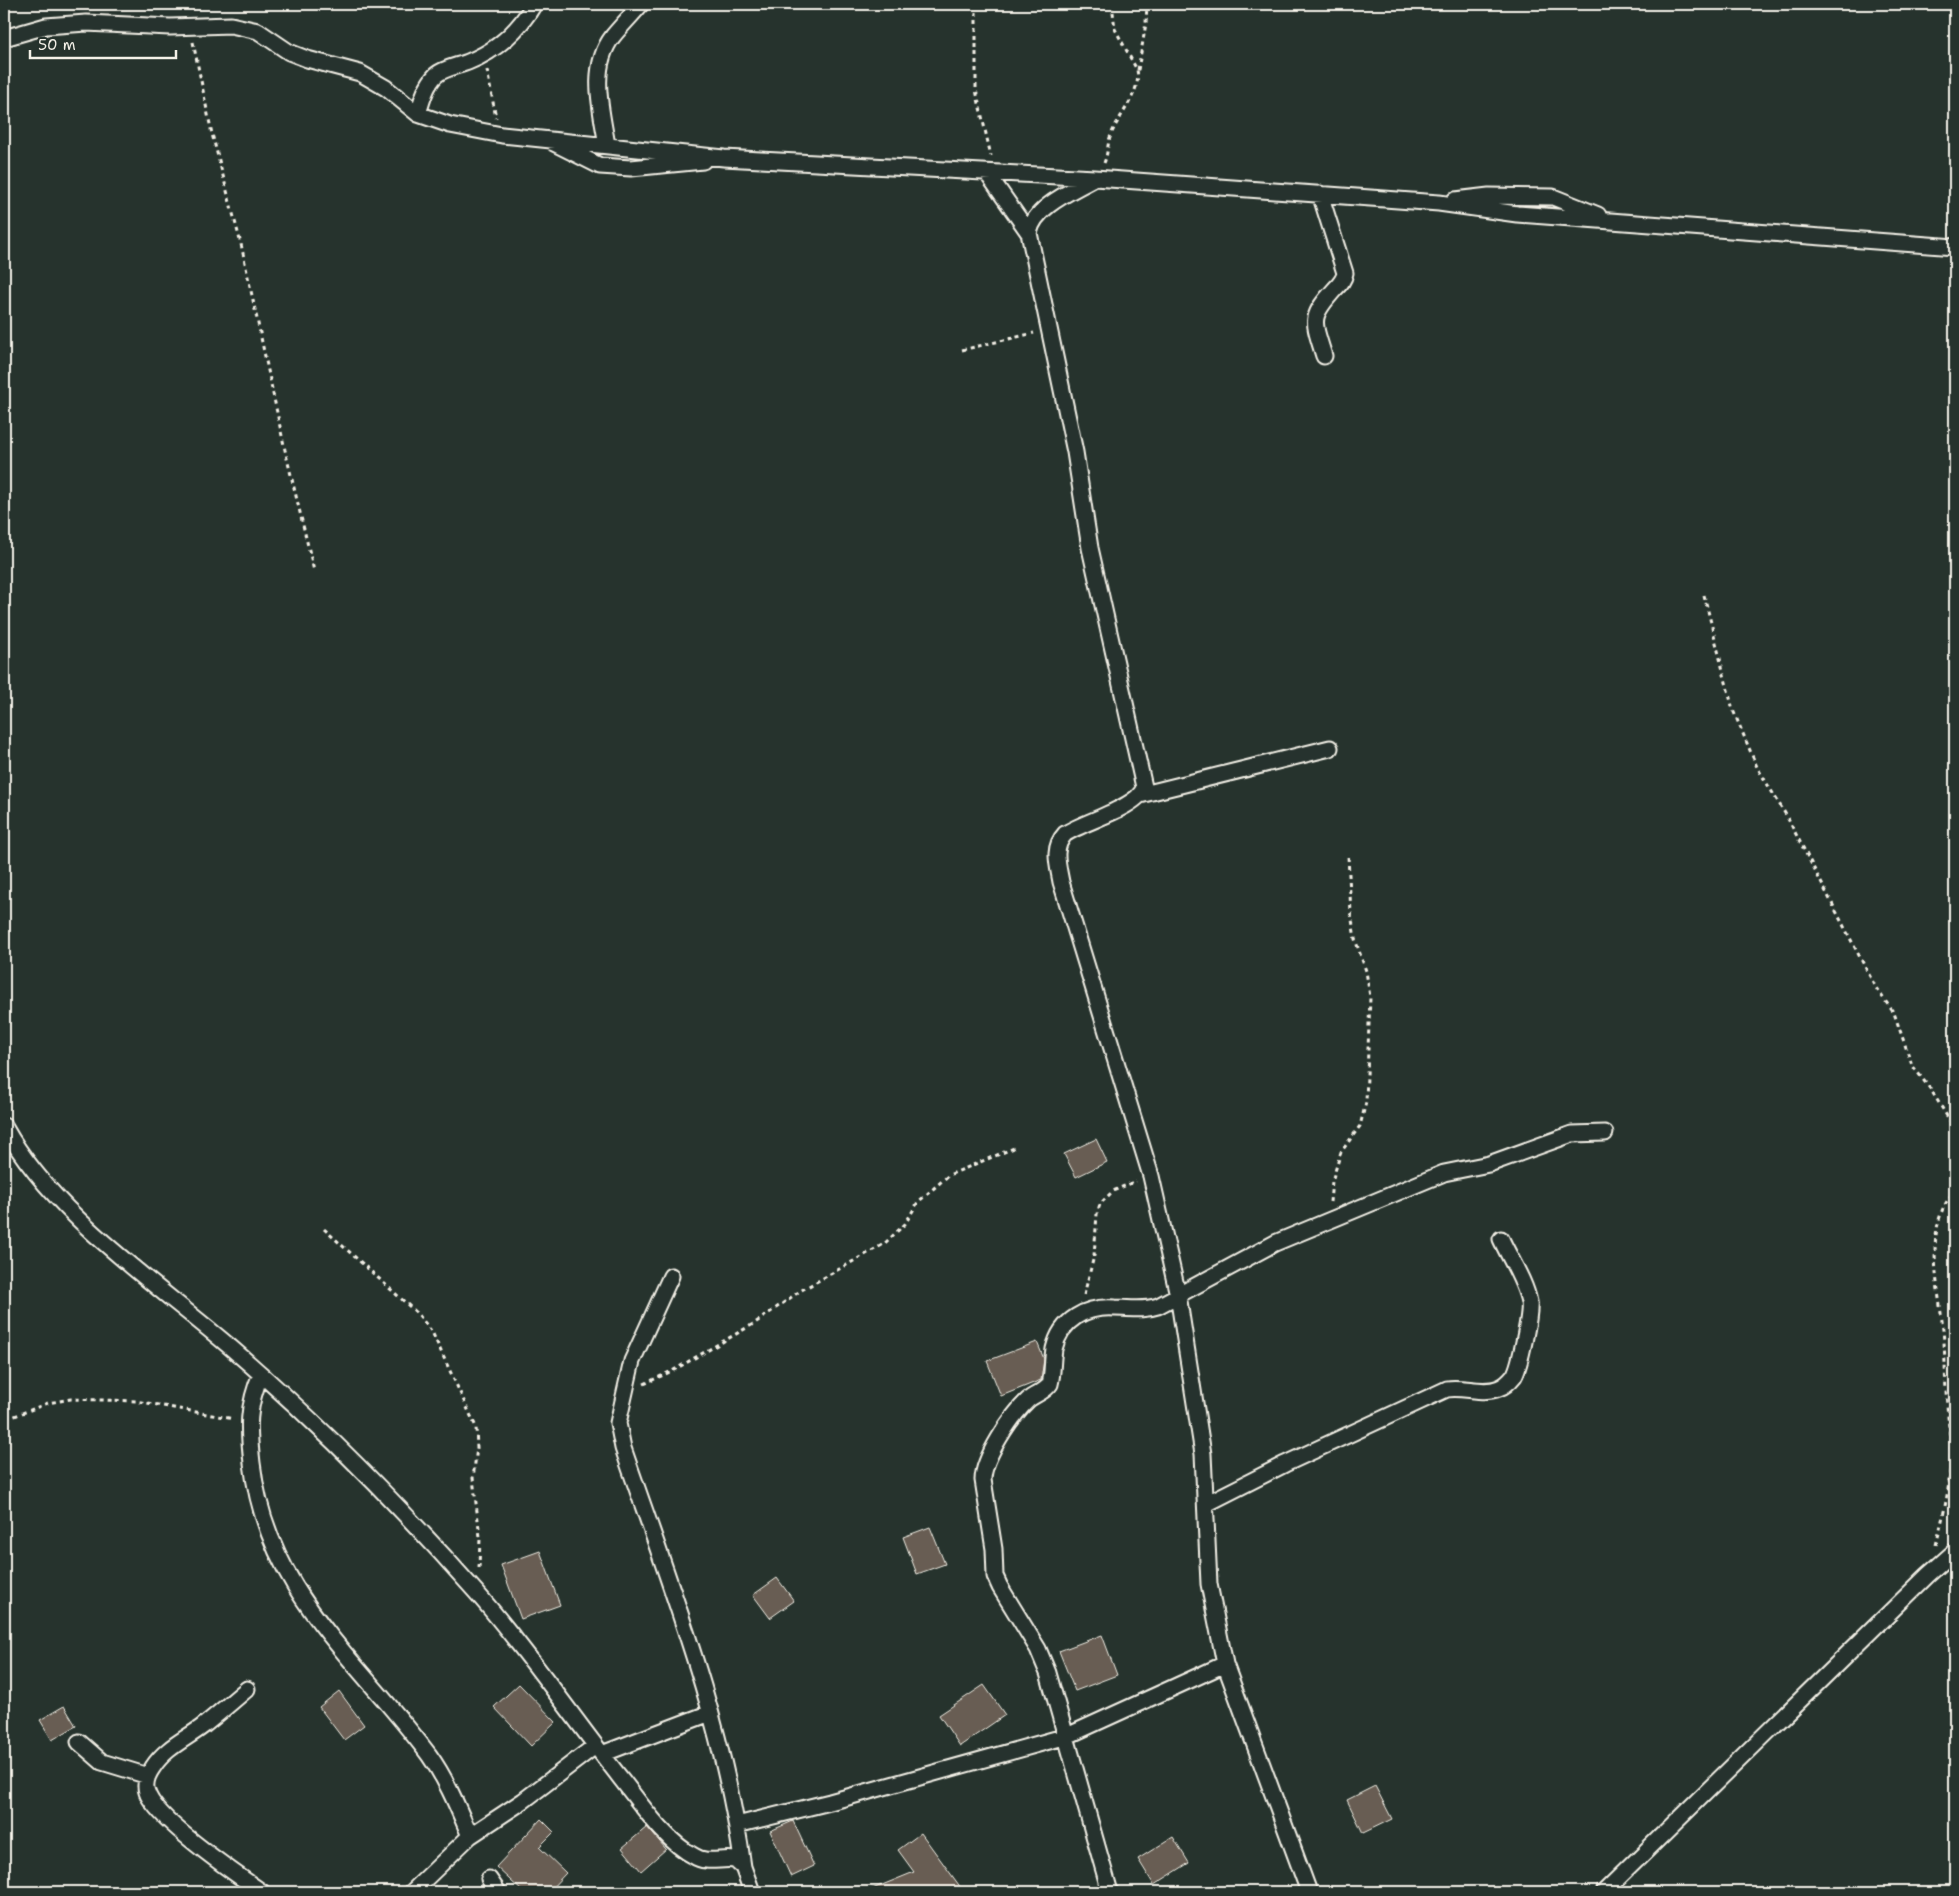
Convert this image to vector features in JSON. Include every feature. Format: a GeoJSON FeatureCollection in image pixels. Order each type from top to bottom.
{"type":"FeatureCollection","features":[{"type":"Feature","properties":{"kind":"street"},"geometry":{"type":"LineString","coordinates":[[418,114],[426,89],[438,74],[487,53],[512,33],[534,4]]}},
{"type":"Feature","properties":{"kind":"street"},"geometry":{"type":"LineString","coordinates":[[607,145],[598,90],[601,63],[604,51],[612,37],[641,4]]}},
{"type":"Feature","properties":{"kind":"street"},"geometry":{"type":"LineString","coordinates":[[4,38],[46,26],[86,23],[189,27],[231,25],[258,31],[289,52],[307,59],[360,73],[386,88],[418,114],[450,125],[502,135],[724,158],[1095,178],[1320,194],[1439,203],[1517,214],[1606,219],[1955,247]]}},
{"type":"Feature","properties":{"kind":"street"},"geometry":{"type":"LineString","coordinates":[[548,139],[589,162],[610,167],[680,164],[724,158]]}},
{"type":"Feature","properties":{"kind":"street"},"geometry":{"type":"LineString","coordinates":[[992,173],[1029,233],[1075,452],[1090,548],[1144,787],[1140,795]]}},
{"type":"Feature","properties":{"kind":"street"},"geometry":{"type":"LineString","coordinates":[[1029,233],[1032,221],[1039,213],[1095,178]]}},
{"type":"Feature","properties":{"kind":"street"},"geometry":{"type":"LineString","coordinates":[[1320,194],[1345,273],[1342,281],[1318,308],[1316,314],[1317,334],[1324,356]]}},
{"type":"Feature","properties":{"kind":"street"},"geometry":{"type":"LineString","coordinates":[[1310,1892],[1225,1664],[1209,1584],[1203,1454],[1178,1295],[1151,1176],[1061,882],[1057,859],[1059,840],[1065,834],[1128,804],[1140,795],[1330,748]]}},
{"type":"Feature","properties":{"kind":"street"},"geometry":{"type":"LineString","coordinates":[[4,1126],[14,1145],[48,1188],[126,1263],[260,1374],[389,1500],[477,1593],[598,1750],[676,1844],[698,1859],[732,1859],[743,1867]]}},
{"type":"Feature","properties":{"kind":"street"},"geometry":{"type":"LineString","coordinates":[[1110,1892],[1067,1736],[1045,1665],[996,1576],[983,1473],[988,1460],[1013,1417],[1029,1399],[1049,1386],[1058,1339],[1063,1328],[1078,1315],[1096,1308],[1151,1309],[1275,1243],[1444,1174],[1489,1164],[1572,1134],[1605,1133]]}},
{"type":"Feature","properties":{"kind":"street"},"geometry":{"type":"LineString","coordinates":[[1206,1504],[1285,1464],[1439,1392],[1455,1387],[1493,1390],[1509,1382],[1518,1366],[1530,1310],[1525,1290],[1501,1239]]}},
{"type":"Feature","properties":{"kind":"street"},"geometry":{"type":"LineString","coordinates":[[671,1276],[632,1361],[618,1423],[623,1448],[682,1617],[710,1713],[738,1825],[743,1867],[752,1892]]}},
{"type":"Feature","properties":{"kind":"street"},"geometry":{"type":"LineString","coordinates":[[260,1374],[252,1395],[249,1422],[255,1482],[262,1514],[273,1545],[299,1595],[331,1638],[429,1755],[448,1785],[470,1836]]}},
{"type":"Feature","properties":{"kind":"street"},"geometry":{"type":"LineString","coordinates":[[1604,1892],[1928,1574],[1955,1551]]}},
{"type":"Feature","properties":{"kind":"street"},"geometry":{"type":"LineString","coordinates":[[738,1825],[830,1802],[1067,1736],[1225,1664]]}},
{"type":"Feature","properties":{"kind":"street"},"geometry":{"type":"LineString","coordinates":[[247,1689],[202,1727],[164,1753],[148,1776],[148,1795],[171,1822],[222,1865],[262,1892]]}},
{"type":"Feature","properties":{"kind":"street"},"geometry":{"type":"LineString","coordinates":[[412,1892],[470,1836],[598,1750],[710,1713]]}},
{"type":"Feature","properties":{"kind":"street"},"geometry":{"type":"LineString","coordinates":[[79,1742],[102,1762],[148,1776]]}},
{"type":"Feature","properties":{"kind":"street"},"geometry":{"type":"LineString","coordinates":[[489,1879],[498,1892]]}},
{"type":"Feature","properties":{"kind":"path"},"geometry":{"type":"LineString","coordinates":[[976,4],[976,90],[992,173]]}},
{"type":"Feature","properties":{"kind":"path"},"geometry":{"type":"LineString","coordinates":[[1095,178],[1106,159],[1111,134],[1136,88],[1139,77],[1115,28],[1112,4]]}},
{"type":"Feature","properties":{"kind":"path"},"geometry":{"type":"LineString","coordinates":[[1137,70],[1146,23],[1147,4]]}},
{"type":"Feature","properties":{"kind":"path"},"geometry":{"type":"LineString","coordinates":[[189,27],[212,134],[241,244],[285,450],[314,571]]}},
{"type":"Feature","properties":{"kind":"path"},"geometry":{"type":"LineString","coordinates":[[487,53],[488,79],[493,111],[502,135]]}},
{"type":"Feature","properties":{"kind":"path"},"geometry":{"type":"LineString","coordinates":[[962,350],[1049,329]]}},
{"type":"Feature","properties":{"kind":"path"},"geometry":{"type":"LineString","coordinates":[[1704,594],[1733,710],[1757,767],[1786,816],[1876,988],[1894,1013],[1912,1064],[1931,1090],[1955,1129]]}},
{"type":"Feature","properties":{"kind":"path"},"geometry":{"type":"LineString","coordinates":[[1329,1220],[1332,1181],[1341,1152],[1360,1126],[1366,1102],[1370,997],[1366,972],[1355,939],[1351,913],[1348,856]]}},
{"type":"Feature","properties":{"kind":"path"},"geometry":{"type":"LineString","coordinates":[[626,1393],[672,1371],[755,1322],[800,1291],[884,1244],[905,1224],[918,1202],[949,1175],[1014,1148]]}},
{"type":"Feature","properties":{"kind":"path"},"geometry":{"type":"LineString","coordinates":[[1078,1315],[1092,1268],[1097,1214],[1100,1204],[1113,1191],[1151,1176]]}},
{"type":"Feature","properties":{"kind":"path"},"geometry":{"type":"LineString","coordinates":[[1936,1546],[1949,1488],[1951,1452],[1943,1330],[1936,1284],[1936,1244],[1939,1216],[1948,1198],[1955,1191]]}},
{"type":"Feature","properties":{"kind":"path"},"geometry":{"type":"LineString","coordinates":[[324,1229],[418,1314],[432,1332],[476,1427],[477,1448],[473,1478],[481,1559],[477,1593]]}},
{"type":"Feature","properties":{"kind":"path"},"geometry":{"type":"LineString","coordinates":[[7,1419],[48,1403],[71,1399],[136,1401],[249,1422]]}},
{"type":"Feature","properties":{"kind":"building"},"geometry":{"type":"Polygon","coordinates":[[[1096,1139],[1107,1162],[1076,1177],[1064,1154],[1096,1139]]]}},
{"type":"Feature","properties":{"kind":"building"},"geometry":{"type":"Polygon","coordinates":[[[1037,1342],[1044,1359],[1041,1380],[1001,1396],[987,1361],[1037,1342]]]}},
{"type":"Feature","properties":{"kind":"building"},"geometry":{"type":"Polygon","coordinates":[[[930,1527],[945,1564],[917,1574],[903,1537],[930,1527]]]}},
{"type":"Feature","properties":{"kind":"building"},"geometry":{"type":"Polygon","coordinates":[[[540,1551],[560,1605],[521,1619],[501,1565],[540,1551]]]}},
{"type":"Feature","properties":{"kind":"building"},"geometry":{"type":"Polygon","coordinates":[[[777,1578],[794,1601],[770,1618],[753,1595],[777,1578]]]}},
{"type":"Feature","properties":{"kind":"building"},"geometry":{"type":"Polygon","coordinates":[[[1102,1635],[1117,1675],[1075,1691],[1059,1651],[1102,1635]]]}},
{"type":"Feature","properties":{"kind":"building"},"geometry":{"type":"Polygon","coordinates":[[[519,1684],[556,1722],[531,1746],[494,1707],[519,1684]]]}},
{"type":"Feature","properties":{"kind":"building"},"geometry":{"type":"Polygon","coordinates":[[[984,1685],[1005,1715],[960,1746],[939,1715],[984,1685]]]}},
{"type":"Feature","properties":{"kind":"building"},"geometry":{"type":"Polygon","coordinates":[[[339,1691],[364,1725],[344,1740],[319,1707],[339,1691]]]}},
{"type":"Feature","properties":{"kind":"building"},"geometry":{"type":"Polygon","coordinates":[[[64,1706],[76,1726],[52,1740],[40,1720],[64,1706]]]}},
{"type":"Feature","properties":{"kind":"building"},"geometry":{"type":"Polygon","coordinates":[[[1375,1786],[1392,1819],[1363,1833],[1347,1800],[1375,1786]]]}},
{"type":"Feature","properties":{"kind":"building"},"geometry":{"type":"Polygon","coordinates":[[[541,1819],[554,1832],[539,1847],[566,1873],[548,1892],[523,1892],[496,1867],[541,1819]]]}},
{"type":"Feature","properties":{"kind":"building"},"geometry":{"type":"Polygon","coordinates":[[[793,1821],[814,1866],[791,1877],[770,1831],[793,1821]]]}},
{"type":"Feature","properties":{"kind":"building"},"geometry":{"type":"Polygon","coordinates":[[[647,1827],[666,1849],[641,1871],[622,1848],[647,1827]]]}},
{"type":"Feature","properties":{"kind":"building"},"geometry":{"type":"Polygon","coordinates":[[[921,1833],[964,1892],[865,1892],[914,1872],[898,1850],[921,1833]]]}},
{"type":"Feature","properties":{"kind":"building"},"geometry":{"type":"Polygon","coordinates":[[[1173,1837],[1189,1863],[1154,1885],[1138,1859],[1173,1837]]]}}]}
